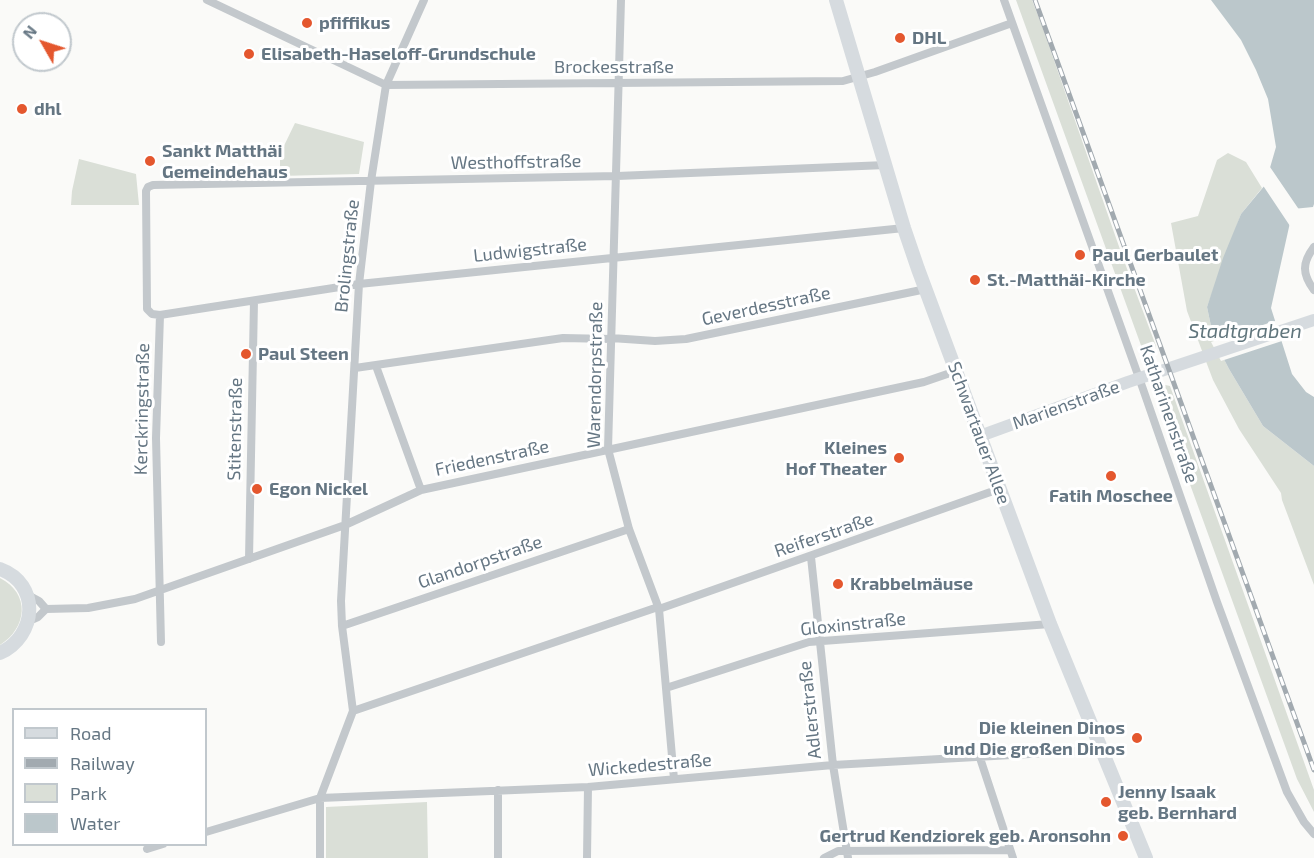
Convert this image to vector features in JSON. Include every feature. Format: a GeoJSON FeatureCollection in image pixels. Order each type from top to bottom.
{"type":"FeatureCollection","features":[{"type":"Feature","properties":{"kind":"main road","name":"Schwartauer Allee"},"geometry":{"type":"LineString","coordinates":[[836,0],[904,228],[926,289],[1050,624],[1146,858]]}},
{"type":"Feature","properties":{"kind":"main road","name":"Marienstraße"},"geometry":{"type":"LineString","coordinates":[[980,436],[1153,374],[1314,320]]}},
{"type":"Feature","properties":{"kind":"main road"},"geometry":{"type":"LineString","coordinates":[[0,557],[6,572],[26,594],[30,609],[29,621],[21,638],[0,653]]}},
{"type":"Feature","properties":{"kind":"street","name":"Brockesstraße"},"geometry":{"type":"LineString","coordinates":[[207,0],[386,85],[829,82],[859,77],[1012,23]]}},
{"type":"Feature","properties":{"kind":"street","name":"Brolingstraße"},"geometry":{"type":"LineString","coordinates":[[353,711],[341,601],[359,284],[371,181],[386,85],[424,0]]}},
{"type":"Feature","properties":{"kind":"street","name":"Warendorpstraße"},"geometry":{"type":"LineString","coordinates":[[621,0],[608,449],[629,529],[658,608],[674,779]]}},
{"type":"Feature","properties":{"kind":"street","name":"Katharinenstraße"},"geometry":{"type":"LineString","coordinates":[[1004,0],[1217,602],[1287,792],[1304,822],[1314,834]]}},
{"type":"Feature","properties":{"kind":"street","name":"Westhoffstraße"},"geometry":{"type":"LineString","coordinates":[[160,315],[152,314],[147,309],[146,191],[153,185],[617,176],[886,165]]}},
{"type":"Feature","properties":{"kind":"street","name":"Ludwigstraße"},"geometry":{"type":"LineString","coordinates":[[160,315],[359,284],[904,228]]}},
{"type":"Feature","properties":{"kind":"street"},"geometry":{"type":"LineString","coordinates":[[1314,247],[1304,266],[1305,278],[1314,290]]}},
{"type":"Feature","properties":{"kind":"street","name":"Geverdesstraße"},"geometry":{"type":"LineString","coordinates":[[355,368],[563,338],[655,341],[686,339],[926,289]]}},
{"type":"Feature","properties":{"kind":"street","name":"Stitenstraße"},"geometry":{"type":"LineString","coordinates":[[249,559],[254,301]]}},
{"type":"Feature","properties":{"kind":"street","name":"Kerckringstraße"},"geometry":{"type":"LineString","coordinates":[[160,315],[156,438],[161,642]]}},
{"type":"Feature","properties":{"kind":"street"},"geometry":{"type":"LineString","coordinates":[[376,366],[421,490]]}},
{"type":"Feature","properties":{"kind":"street","name":"Friedenstraße"},"geometry":{"type":"LineString","coordinates":[[46,609],[88,608],[135,599],[345,525],[421,490],[924,382],[956,371]]}},
{"type":"Feature","properties":{"kind":"street","name":"Reiferstraße"},"geometry":{"type":"LineString","coordinates":[[353,711],[810,557],[999,489]]}},
{"type":"Feature","properties":{"kind":"street","name":"Glandorpstraße"},"geometry":{"type":"LineString","coordinates":[[342,626],[629,529]]}},
{"type":"Feature","properties":{"kind":"street","name":"Adlerstraße"},"geometry":{"type":"LineString","coordinates":[[810,557],[833,765],[847,855]]}},
{"type":"Feature","properties":{"kind":"street"},"geometry":{"type":"LineString","coordinates":[[26,594],[39,601],[46,609],[38,617],[29,621]]}},
{"type":"Feature","properties":{"kind":"street","name":"Gloxinstraße"},"geometry":{"type":"LineString","coordinates":[[666,688],[819,640],[1050,624]]}},
{"type":"Feature","properties":{"kind":"street"},"geometry":{"type":"LineString","coordinates":[[320,858],[320,798],[353,711]]}},
{"type":"Feature","properties":{"kind":"street","name":"Wickedestraße"},"geometry":{"type":"LineString","coordinates":[[207,832],[320,798],[588,787],[833,765],[1101,750]]}},
{"type":"Feature","properties":{"kind":"street"},"geometry":{"type":"LineString","coordinates":[[824,858],[838,851],[847,855],[1012,854],[980,758]]}},
{"type":"Feature","properties":{"kind":"street"},"geometry":{"type":"LineString","coordinates":[[587,858],[588,787]]}},
{"type":"Feature","properties":{"kind":"street"},"geometry":{"type":"LineString","coordinates":[[498,790],[498,858]]}},
{"type":"Feature","properties":{"kind":"street"},"geometry":{"type":"LineString","coordinates":[[147,849],[157,846]]}},
{"type":"Feature","properties":{"kind":"green space"},"geometry":{"type":"Polygon","coordinates":[[[1016,0],[1032,0],[1041,23],[1156,346],[1149,363],[1147,362],[1016,0]]]}},
{"type":"Feature","properties":{"kind":"green space"},"geometry":{"type":"Polygon","coordinates":[[[295,123],[364,142],[359,174],[280,176],[280,154],[295,123]]]}},
{"type":"Feature","properties":{"kind":"green space"},"geometry":{"type":"Polygon","coordinates":[[[1228,153],[1246,162],[1262,188],[1241,214],[1207,307],[1214,340],[1263,426],[1314,466],[1314,585],[1281,493],[1239,429],[1213,380],[1187,311],[1171,223],[1198,216],[1217,160],[1228,153]]]}},
{"type":"Feature","properties":{"kind":"green space"},"geometry":{"type":"Polygon","coordinates":[[[79,159],[136,174],[139,205],[71,205],[79,159]]]}},
{"type":"Feature","properties":{"kind":"green space"},"geometry":{"type":"Polygon","coordinates":[[[1156,383],[1170,386],[1314,790],[1314,812],[1297,779],[1167,421],[1156,383]]]}},
{"type":"Feature","properties":{"kind":"green space"},"geometry":{"type":"Polygon","coordinates":[[[0,578],[17,593],[22,611],[16,630],[0,645],[0,578]]]}},
{"type":"Feature","properties":{"kind":"green space"},"geometry":{"type":"Polygon","coordinates":[[[427,802],[428,858],[326,858],[326,807],[427,802]]]}},
{"type":"Feature","properties":{"kind":"water","name":"Stadtgraben"},"geometry":{"type":"Polygon","coordinates":[[[1211,0],[1314,0],[1314,204],[1313,207],[1293,209],[1271,308],[1292,374],[1306,392],[1314,397],[1314,466],[1263,426],[1214,340],[1207,307],[1241,214],[1265,185],[1276,147],[1268,99],[1256,70],[1241,40],[1211,0]]]}},
{"type":"Feature","properties":{"kind":"pier"},"geometry":{"type":"Polygon","coordinates":[[[1270,167],[1300,211],[1296,212],[1292,229],[1262,184],[1266,170],[1270,167]]]}},
{"type":"Feature","properties":{"kind":"pier"},"geometry":{"type":"Polygon","coordinates":[[[1278,320],[1285,340],[1221,361],[1211,342],[1278,320]]]}},
{"type":"Feature","properties":{"kind":"railway"},"geometry":{"type":"LineString","coordinates":[[1035,0],[1314,770]]}},
{"type":"Feature","properties":{"kind":"place","name":"pfiffikus"},"geometry":{"type":"Point","coordinates":[307,23]}},
{"type":"Feature","properties":{"kind":"place","name":"DHL"},"geometry":{"type":"Point","coordinates":[900,38]}},
{"type":"Feature","properties":{"kind":"place","name":"Elisabeth-Haseloff-Grundschule"},"geometry":{"type":"Point","coordinates":[249,54]}},
{"type":"Feature","properties":{"kind":"place","name":"dhl"},"geometry":{"type":"Point","coordinates":[22,109]}},
{"type":"Feature","properties":{"kind":"place","name":"Sankt Matthäi Gemeindehaus"},"geometry":{"type":"Point","coordinates":[150,161]}},
{"type":"Feature","properties":{"kind":"place","name":"Paul Gerbaulet"},"geometry":{"type":"Point","coordinates":[1080,255]}},
{"type":"Feature","properties":{"kind":"place","name":"St.-Matthäi-Kirche"},"geometry":{"type":"Point","coordinates":[975,280]}},
{"type":"Feature","properties":{"kind":"place","name":"Paul Steen"},"geometry":{"type":"Point","coordinates":[246,354]}},
{"type":"Feature","properties":{"kind":"place","name":"Kleines Hof Theater"},"geometry":{"type":"Point","coordinates":[899,458]}},
{"type":"Feature","properties":{"kind":"place","name":"Fatih Moschee"},"geometry":{"type":"Point","coordinates":[1111,476]}},
{"type":"Feature","properties":{"kind":"place","name":"Egon Nickel"},"geometry":{"type":"Point","coordinates":[257,489]}},
{"type":"Feature","properties":{"kind":"place","name":"Krabbelmäuse"},"geometry":{"type":"Point","coordinates":[838,584]}},
{"type":"Feature","properties":{"kind":"place","name":"Die kleinen Dinos und Die großen Dinos"},"geometry":{"type":"Point","coordinates":[1137,738]}},
{"type":"Feature","properties":{"kind":"place","name":"Jenny Isaak geb. Bernhard"},"geometry":{"type":"Point","coordinates":[1106,802]}},
{"type":"Feature","properties":{"kind":"place","name":"Gertrud Kendziorek geb. Aronsohn"},"geometry":{"type":"Point","coordinates":[1123,836]}}]}
